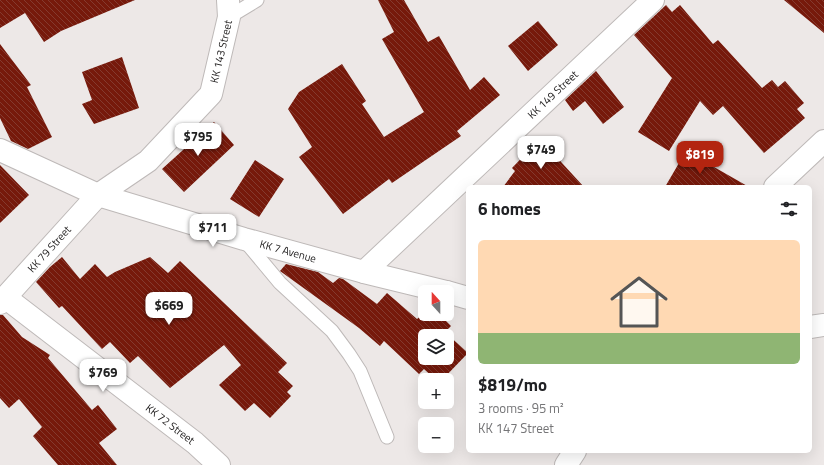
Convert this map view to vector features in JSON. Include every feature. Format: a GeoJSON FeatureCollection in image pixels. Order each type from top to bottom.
{"type":"FeatureCollection","features":[{"type":"Feature","properties":{"kind":"street","name":"KK 149 Street"},"geometry":{"type":"LineString","coordinates":[[364,272],[654,0]]}},
{"type":"Feature","properties":{"kind":"street","name":"KK 143 Street"},"geometry":{"type":"LineString","coordinates":[[98,195],[148,161],[211,94],[229,9]]}},
{"type":"Feature","properties":{"kind":"street"},"geometry":{"type":"LineString","coordinates":[[777,185],[824,141]]}},
{"type":"Feature","properties":{"kind":"street","name":"KK 7 Avenue"},"geometry":{"type":"LineString","coordinates":[[0,150],[98,195],[244,239],[418,285]]}},
{"type":"Feature","properties":{"kind":"street","name":"KK 79 Street"},"geometry":{"type":"LineString","coordinates":[[3,300],[98,195]]}},
{"type":"Feature","properties":{"kind":"street","name":"KK 7 Avenue"},"geometry":{"type":"LineString","coordinates":[[454,294],[466,297]]}},
{"type":"Feature","properties":{"kind":"street","name":"KK 72 Street"},"geometry":{"type":"LineString","coordinates":[[3,300],[195,443],[219,465]]}},
{"type":"Feature","properties":{"kind":"street"},"geometry":{"type":"LineString","coordinates":[[812,327],[824,325]]}},
{"type":"Feature","properties":{"kind":"street"},"geometry":{"type":"LineString","coordinates":[[566,465],[573,453]]}},
{"type":"Feature","properties":{"kind":"lane"},"geometry":{"type":"LineString","coordinates":[[229,9],[257,0]]}},
{"type":"Feature","properties":{"kind":"lane"},"geometry":{"type":"LineString","coordinates":[[244,239],[280,283],[332,331],[349,354],[360,371],[387,437]]}},
{"type":"Feature","properties":{"kind":"building"},"geometry":{"type":"Polygon","coordinates":[[[0,0],[135,0],[61,31],[44,42],[25,13],[0,28],[0,0]]]}},
{"type":"Feature","properties":{"kind":"building"},"geometry":{"type":"Polygon","coordinates":[[[378,0],[404,0],[428,42],[439,36],[470,90],[484,77],[500,95],[457,131],[461,136],[392,183],[389,179],[343,214],[299,157],[312,147],[288,109],[299,92],[342,64],[366,101],[362,104],[384,137],[424,112],[382,39],[394,32],[378,0]]]}},
{"type":"Feature","properties":{"kind":"building"},"geometry":{"type":"Polygon","coordinates":[[[784,0],[824,0],[824,33],[784,0]]]}},
{"type":"Feature","properties":{"kind":"building"},"geometry":{"type":"Polygon","coordinates":[[[666,5],[672,12],[680,5],[713,44],[718,40],[762,88],[772,80],[778,87],[785,81],[804,103],[797,109],[805,118],[764,153],[723,106],[713,115],[700,101],[669,151],[638,132],[672,78],[634,35],[666,5]]]}},
{"type":"Feature","properties":{"kind":"building"},"geometry":{"type":"Polygon","coordinates":[[[538,21],[558,45],[528,71],[508,46],[538,21]]]}},
{"type":"Feature","properties":{"kind":"building"},"geometry":{"type":"Polygon","coordinates":[[[0,44],[31,85],[27,87],[52,137],[28,149],[11,141],[0,118],[0,44]]]}},
{"type":"Feature","properties":{"kind":"building"},"geometry":{"type":"Polygon","coordinates":[[[122,57],[139,108],[94,124],[82,104],[92,100],[82,72],[122,57]]]}},
{"type":"Feature","properties":{"kind":"building"},"geometry":{"type":"Polygon","coordinates":[[[596,71],[624,107],[603,124],[585,101],[573,111],[565,100],[596,71]]]}},
{"type":"Feature","properties":{"kind":"building"},"geometry":{"type":"Polygon","coordinates":[[[214,122],[234,145],[184,192],[162,169],[214,122]]]}},
{"type":"Feature","properties":{"kind":"building"},"geometry":{"type":"Polygon","coordinates":[[[540,139],[582,185],[504,185],[515,171],[512,168],[540,139]]]}},
{"type":"Feature","properties":{"kind":"building"},"geometry":{"type":"Polygon","coordinates":[[[686,151],[746,185],[666,185],[686,151]]]}},
{"type":"Feature","properties":{"kind":"building"},"geometry":{"type":"Polygon","coordinates":[[[255,160],[284,179],[259,217],[230,199],[255,160]]]}},
{"type":"Feature","properties":{"kind":"building"},"geometry":{"type":"Polygon","coordinates":[[[0,165],[29,195],[0,223],[0,165]]]}},
{"type":"Feature","properties":{"kind":"building"},"geometry":{"type":"Polygon","coordinates":[[[62,257],[80,279],[95,264],[107,277],[150,257],[168,273],[180,261],[287,363],[278,372],[293,386],[287,392],[291,396],[270,418],[254,403],[245,411],[219,385],[241,365],[224,345],[170,388],[138,356],[130,363],[110,342],[102,349],[62,306],[59,308],[36,282],[62,257]]]}},
{"type":"Feature","properties":{"kind":"building"},"geometry":{"type":"Polygon","coordinates":[[[286,264],[318,272],[333,283],[339,278],[343,279],[377,304],[387,293],[417,319],[418,318],[418,321],[446,321],[451,326],[448,329],[418,329],[418,365],[454,365],[454,340],[466,351],[466,355],[449,373],[428,373],[424,369],[418,373],[384,341],[380,346],[359,328],[280,271],[286,264]]]}},
{"type":"Feature","properties":{"kind":"building"},"geometry":{"type":"Polygon","coordinates":[[[0,315],[3,315],[22,337],[50,355],[48,358],[92,410],[98,405],[117,429],[99,443],[117,465],[58,465],[33,436],[42,427],[19,399],[9,408],[0,398],[0,315]]]}}]}
